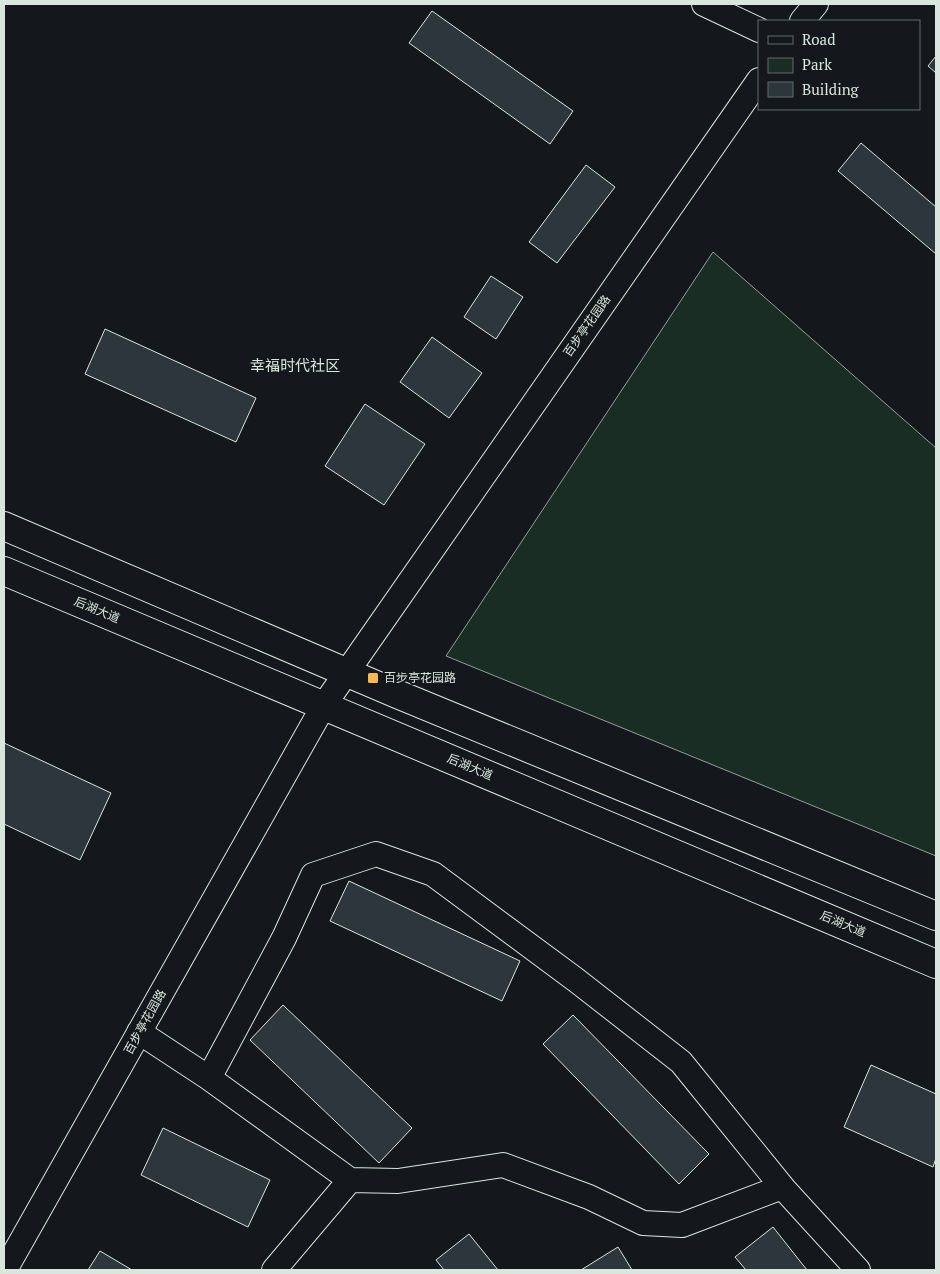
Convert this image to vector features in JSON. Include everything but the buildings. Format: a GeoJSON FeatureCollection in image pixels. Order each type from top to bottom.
{"type":"FeatureCollection","features":[{"type":"Feature","properties":{"kind":"main road"},"geometry":{"type":"LineString","coordinates":[[4,526],[347,673],[936,916]]}},
{"type":"Feature","properties":{"kind":"main road","name":"后湖大道"},"geometry":{"type":"LineString","coordinates":[[4,571],[936,964]]}},
{"type":"Feature","properties":{"kind":"street"},"geometry":{"type":"LineString","coordinates":[[704,4],[758,30]]}},
{"type":"Feature","properties":{"kind":"street"},"geometry":{"type":"LineString","coordinates":[[803,20],[816,4]]}},
{"type":"Feature","properties":{"kind":"street","name":"百步亭花园路"},"geometry":{"type":"LineString","coordinates":[[7,1262],[324,705],[758,81]]}},
{"type":"Feature","properties":{"kind":"street"},"geometry":{"type":"LineString","coordinates":[[209,1078],[284,938],[313,875],[376,854],[433,874],[576,980],[681,1062],[782,1186],[858,1270]]}},
{"type":"Feature","properties":{"kind":"street"},"geometry":{"type":"LineString","coordinates":[[139,1032],[209,1078],[350,1180],[398,1181],[503,1165],[589,1197],[643,1223],[682,1226],[782,1186]]}},
{"type":"Feature","properties":{"kind":"street"},"geometry":{"type":"LineString","coordinates":[[274,1270],[350,1180]]}},
{"type":"Feature","properties":{"kind":"green space"},"geometry":{"type":"Polygon","coordinates":[[[713,252],[936,448],[936,856],[446,656],[713,252]]]}},
{"type":"Feature","properties":{"kind":"place","name":"百步亭花园路"},"geometry":{"type":"Point","coordinates":[373,678]}},
{"type":"Feature","properties":{"kind":"district","name":"幸福时代社区"},"geometry":{"type":"Point","coordinates":[295,366]}}]}
